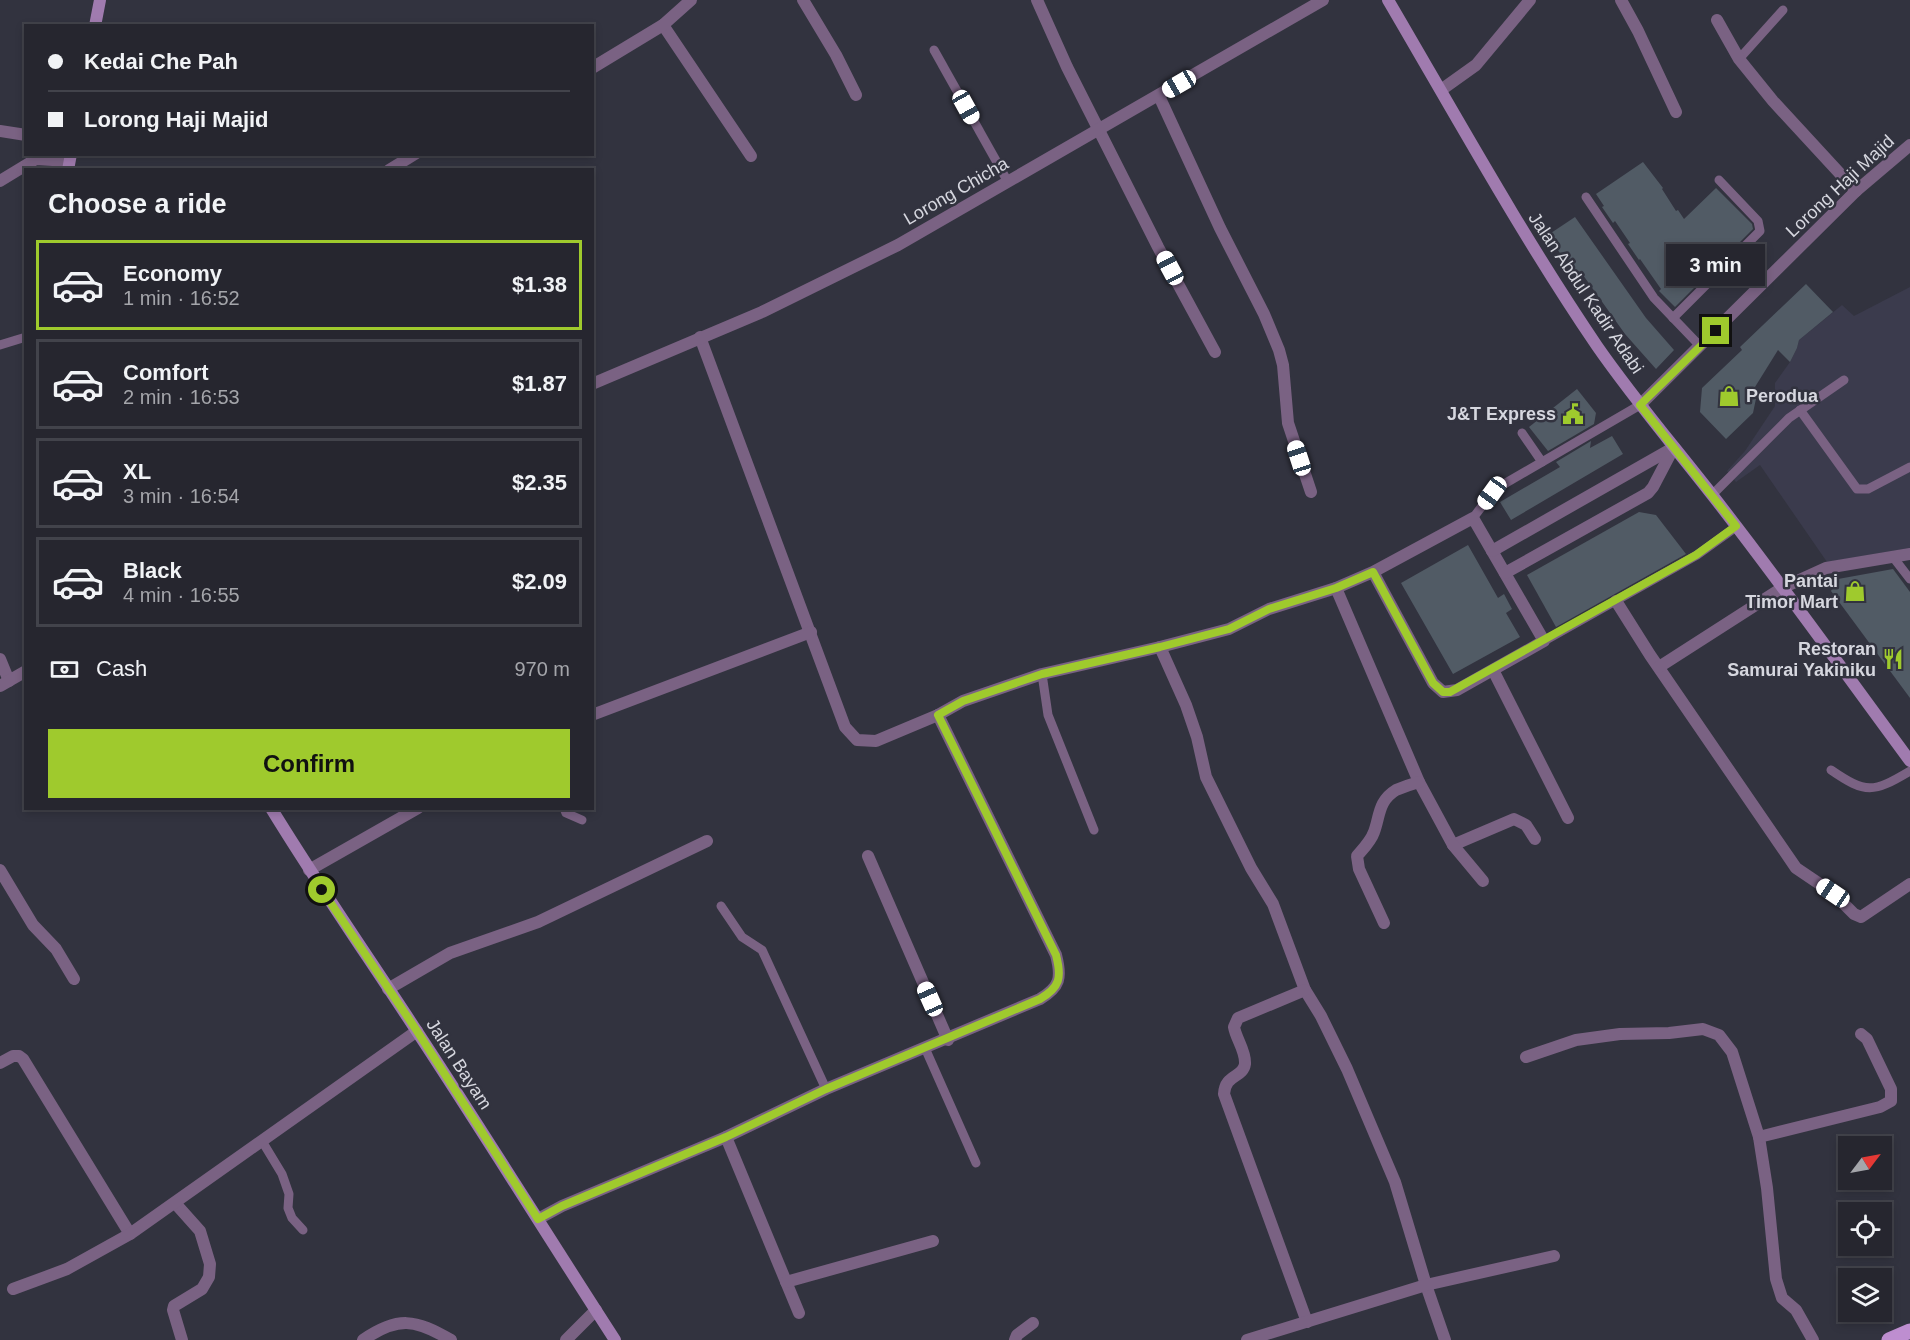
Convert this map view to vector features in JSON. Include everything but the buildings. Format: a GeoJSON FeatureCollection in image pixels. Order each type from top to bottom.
{"type":"FeatureCollection","features":[{"type":"Feature","properties":{"kind":"main road"},"geometry":{"type":"LineString","coordinates":[[95,24],[100,0]]}},
{"type":"Feature","properties":{"kind":"main road","name":"Jalan Abdul Kadir Adabi"},"geometry":{"type":"LineString","coordinates":[[1388,0],[1502,196],[1598,347],[1640,405],[1736,526],[1909,762]]}},
{"type":"Feature","properties":{"kind":"main road","name":"Jalan Bayam"},"geometry":{"type":"LineString","coordinates":[[272,810],[615,1340]]}},
{"type":"Feature","properties":{"kind":"main road"},"geometry":{"type":"LineString","coordinates":[[1894,1339],[1910,1331]]}},
{"type":"Feature","properties":{"kind":"street"},"geometry":{"type":"LineString","coordinates":[[594,67],[663,25],[691,0]]}},
{"type":"Feature","properties":{"kind":"street"},"geometry":{"type":"LineString","coordinates":[[803,0],[836,55],[856,95]]}},
{"type":"Feature","properties":{"kind":"street"},"geometry":{"type":"LineString","coordinates":[[1037,0],[1067,67],[1158,247],[1215,352]]}},
{"type":"Feature","properties":{"kind":"street","name":"Lorong Chicha"},"geometry":{"type":"LineString","coordinates":[[594,383],[801,295],[898,245],[1323,0]]}},
{"type":"Feature","properties":{"kind":"street"},"geometry":{"type":"LineString","coordinates":[[1441,90],[1476,65],[1530,0]]}},
{"type":"Feature","properties":{"kind":"street"},"geometry":{"type":"LineString","coordinates":[[1621,0],[1676,112]]}},
{"type":"Feature","properties":{"kind":"street"},"geometry":{"type":"LineString","coordinates":[[1716,20],[1739,59],[1856,191]]}},
{"type":"Feature","properties":{"kind":"street"},"geometry":{"type":"LineString","coordinates":[[663,25],[751,156]]}},
{"type":"Feature","properties":{"kind":"street"},"geometry":{"type":"LineString","coordinates":[[1159,96],[1220,228],[1264,314],[1279,350],[1288,423],[1311,492]]}},
{"type":"Feature","properties":{"kind":"street"},"geometry":{"type":"LineString","coordinates":[[0,131],[24,135]]}},
{"type":"Feature","properties":{"kind":"street","name":"Lorong Haji Majid"},"geometry":{"type":"LineString","coordinates":[[1640,405],[1856,191],[1910,145]]}},
{"type":"Feature","properties":{"kind":"street"},"geometry":{"type":"LineString","coordinates":[[391,168],[412,156]]}},
{"type":"Feature","properties":{"kind":"street"},"geometry":{"type":"LineString","coordinates":[[0,181],[36,159],[69,162]]}},
{"type":"Feature","properties":{"kind":"street"},"geometry":{"type":"LineString","coordinates":[[700,337],[845,727],[857,740],[876,741],[938,715],[963,701],[1042,674],[1229,629],[1269,609],[1336,588],[1373,572],[1473,518],[1544,641],[1457,690],[1443,692],[1437,688],[1373,572]]}},
{"type":"Feature","properties":{"kind":"street"},"geometry":{"type":"LineString","coordinates":[[1492,551],[1674,447]]}},
{"type":"Feature","properties":{"kind":"street"},"geometry":{"type":"LineString","coordinates":[[1505,573],[1648,493],[1674,447]]}},
{"type":"Feature","properties":{"kind":"street"},"geometry":{"type":"LineString","coordinates":[[1659,667],[1782,588],[1828,567],[1910,554]]}},
{"type":"Feature","properties":{"kind":"street"},"geometry":{"type":"LineString","coordinates":[[1336,588],[1419,782],[1453,845],[1483,881]]}},
{"type":"Feature","properties":{"kind":"street"},"geometry":{"type":"LineString","coordinates":[[1616,601],[1796,868],[1833,893],[1858,916],[1866,915],[1910,884]]}},
{"type":"Feature","properties":{"kind":"street"},"geometry":{"type":"LineString","coordinates":[[594,714],[811,632]]}},
{"type":"Feature","properties":{"kind":"street"},"geometry":{"type":"LineString","coordinates":[[1160,647],[1186,705],[1197,737],[1206,777],[1246,859],[1273,904],[1305,990],[1321,1016],[1347,1069],[1395,1182],[1445,1340]]}},
{"type":"Feature","properties":{"kind":"street"},"geometry":{"type":"LineString","coordinates":[[0,659],[4,683],[24,672]]}},
{"type":"Feature","properties":{"kind":"street"},"geometry":{"type":"LineString","coordinates":[[1493,670],[1568,818]]}},
{"type":"Feature","properties":{"kind":"street"},"geometry":{"type":"LineString","coordinates":[[538,1219],[562,1206],[726,1137],[826,1089],[948,1040],[1052,992],[1059,981],[1060,968],[1056,955],[938,715]]}},
{"type":"Feature","properties":{"kind":"street"},"geometry":{"type":"LineString","coordinates":[[1384,923],[1359,869],[1357,856],[1374,832],[1382,804],[1395,791],[1419,782]]}},
{"type":"Feature","properties":{"kind":"street"},"geometry":{"type":"LineString","coordinates":[[309,870],[414,810]]}},
{"type":"Feature","properties":{"kind":"street"},"geometry":{"type":"LineString","coordinates":[[1453,845],[1514,819],[1526,825],[1535,839]]}},
{"type":"Feature","properties":{"kind":"street"},"geometry":{"type":"LineString","coordinates":[[388,989],[450,953],[538,922],[707,841]]}},
{"type":"Feature","properties":{"kind":"street"},"geometry":{"type":"LineString","coordinates":[[868,856],[948,1040]]}},
{"type":"Feature","properties":{"kind":"street"},"geometry":{"type":"LineString","coordinates":[[0,870],[33,925],[56,949],[74,979]]}},
{"type":"Feature","properties":{"kind":"street"},"geometry":{"type":"LineString","coordinates":[[1305,990],[1238,1018],[1234,1027],[1245,1066],[1240,1073],[1230,1078],[1225,1086],[1224,1094],[1307,1322]]}},
{"type":"Feature","properties":{"kind":"street"},"geometry":{"type":"LineString","coordinates":[[1526,1057],[1576,1040],[1620,1034],[1669,1033],[1703,1029],[1719,1035],[1732,1052],[1759,1137],[1767,1188],[1776,1280],[1782,1298],[1796,1310],[1813,1340]]}},
{"type":"Feature","properties":{"kind":"street"},"geometry":{"type":"LineString","coordinates":[[13,1289],[67,1269],[130,1234],[417,1031]]}},
{"type":"Feature","properties":{"kind":"street"},"geometry":{"type":"LineString","coordinates":[[1759,1137],[1880,1107],[1891,1101],[1891,1089],[1867,1040],[1861,1034]]}},
{"type":"Feature","properties":{"kind":"street"},"geometry":{"type":"LineString","coordinates":[[0,1063],[13,1056],[23,1059],[130,1234]]}},
{"type":"Feature","properties":{"kind":"street"},"geometry":{"type":"LineString","coordinates":[[726,1137],[800,1313]]}},
{"type":"Feature","properties":{"kind":"street"},"geometry":{"type":"LineString","coordinates":[[175,1203],[200,1231],[210,1264],[209,1277],[202,1289],[174,1305],[176,1325],[182,1340]]}},
{"type":"Feature","properties":{"kind":"street"},"geometry":{"type":"LineString","coordinates":[[786,1282],[933,1241]]}},
{"type":"Feature","properties":{"kind":"street"},"geometry":{"type":"LineString","coordinates":[[1247,1340],[1426,1285],[1554,1256]]}},
{"type":"Feature","properties":{"kind":"street"},"geometry":{"type":"LineString","coordinates":[[566,1340],[596,1310]]}},
{"type":"Feature","properties":{"kind":"street"},"geometry":{"type":"LineString","coordinates":[[363,1340],[376,1331],[395,1323],[414,1323],[436,1331],[451,1340]]}},
{"type":"Feature","properties":{"kind":"street"},"geometry":{"type":"LineString","coordinates":[[1015,1340],[1017,1335],[1033,1323]]}},
{"type":"Feature","properties":{"kind":"lane"},"geometry":{"type":"LineString","coordinates":[[1739,59],[1784,10]]}},
{"type":"Feature","properties":{"kind":"lane"},"geometry":{"type":"LineString","coordinates":[[934,50],[1008,182]]}},
{"type":"Feature","properties":{"kind":"lane"},"geometry":{"type":"LineString","coordinates":[[1673,318],[1760,231],[1758,221],[1719,180]]}},
{"type":"Feature","properties":{"kind":"lane"},"geometry":{"type":"LineString","coordinates":[[1586,197],[1650,292],[1700,346]]}},
{"type":"Feature","properties":{"kind":"lane"},"geometry":{"type":"LineString","coordinates":[[0,345],[24,338]]}},
{"type":"Feature","properties":{"kind":"lane"},"geometry":{"type":"LineString","coordinates":[[1712,495],[1800,410],[1844,380]]}},
{"type":"Feature","properties":{"kind":"lane"},"geometry":{"type":"LineString","coordinates":[[1473,518],[1499,487],[1640,405]]}},
{"type":"Feature","properties":{"kind":"lane"},"geometry":{"type":"LineString","coordinates":[[1800,410],[1857,489],[1868,489],[1910,467]]}},
{"type":"Feature","properties":{"kind":"lane"},"geometry":{"type":"LineString","coordinates":[[1522,433],[1542,462]]}},
{"type":"Feature","properties":{"kind":"lane"},"geometry":{"type":"LineString","coordinates":[[1544,641],[1696,555],[1736,526]]}},
{"type":"Feature","properties":{"kind":"lane"},"geometry":{"type":"LineString","coordinates":[[1893,557],[1910,579]]}},
{"type":"Feature","properties":{"kind":"lane"},"geometry":{"type":"LineString","coordinates":[[1042,674],[1048,715],[1094,830]]}},
{"type":"Feature","properties":{"kind":"lane"},"geometry":{"type":"LineString","coordinates":[[1831,770],[1854,785],[1868,788],[1883,786],[1909,762]]}},
{"type":"Feature","properties":{"kind":"lane"},"geometry":{"type":"LineString","coordinates":[[565,810],[566,813],[582,820]]}},
{"type":"Feature","properties":{"kind":"lane"},"geometry":{"type":"LineString","coordinates":[[721,906],[742,938],[762,950],[826,1089]]}},
{"type":"Feature","properties":{"kind":"lane"},"geometry":{"type":"LineString","coordinates":[[925,1048],[976,1163]]}},
{"type":"Feature","properties":{"kind":"lane"},"geometry":{"type":"LineString","coordinates":[[262,1141],[282,1174],[289,1194],[288,1208],[292,1218],[303,1230]]}},
{"type":"Feature","properties":{"kind":"shaded area"},"geometry":{"type":"Polygon","coordinates":[[[1910,287],[1910,548],[1827,562],[1760,465],[1736,482],[1727,471],[1745,451],[1775,406],[1775,383],[1790,362],[1799,340],[1842,305],[1854,316],[1910,287]]]}},
{"type":"Feature","properties":{"kind":"place","name":"Perodua"},"geometry":{"type":"Point","coordinates":[1729,396]}},
{"type":"Feature","properties":{"kind":"place","name":"J&T Express"},"geometry":{"type":"Point","coordinates":[1573,414]}},
{"type":"Feature","properties":{"kind":"place","name":"Pantai Timor Mart"},"geometry":{"type":"Point","coordinates":[1855,591]}},
{"type":"Feature","properties":{"kind":"place","name":"Restoran Samurai Yakiniku"},"geometry":{"type":"Point","coordinates":[1893,659]}},
{"type":"Feature","properties":{"kind":"route"},"geometry":{"type":"LineString","coordinates":[[322,890],[417,1031],[538,1219],[562,1206],[726,1137],[826,1089],[948,1040],[1052,992],[1059,981],[1060,968],[1056,955],[938,715],[963,701],[1042,674],[1229,629],[1269,609],[1336,588],[1373,572],[1433,683],[1443,692],[1450,692],[1696,555],[1736,526],[1640,405],[1716,331]]}}]}
